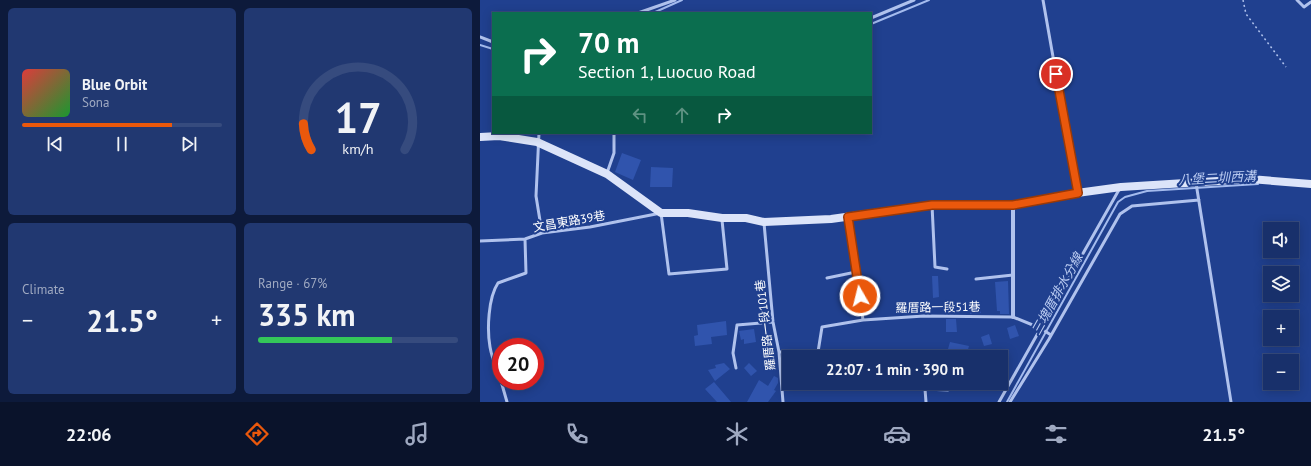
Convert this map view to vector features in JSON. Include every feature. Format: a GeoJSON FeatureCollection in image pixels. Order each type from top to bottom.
{"type":"FeatureCollection","features":[{"type":"Feature","properties":{"kind":"street"},"geometry":{"type":"LineString","coordinates":[[480,136],[499,134],[525,136],[607,174],[661,213],[688,213],[722,218],[746,218],[764,222],[848,217],[932,205],[1013,205],[1121,187],[1250,179],[1311,184]]}},
{"type":"Feature","properties":{"kind":"street"},"geometry":{"type":"LineString","coordinates":[[1013,205],[1013,317]]}},
{"type":"Feature","properties":{"kind":"lane"},"geometry":{"type":"LineString","coordinates":[[641,12],[675,0]]}},
{"type":"Feature","properties":{"kind":"lane"},"geometry":{"type":"LineString","coordinates":[[872,18],[914,0]]}},
{"type":"Feature","properties":{"kind":"lane"},"geometry":{"type":"LineString","coordinates":[[1043,0],[1078,193]]}},
{"type":"Feature","properties":{"kind":"lane"},"geometry":{"type":"LineString","coordinates":[[1297,0],[1304,7],[1311,2]]}},
{"type":"Feature","properties":{"kind":"lane"},"geometry":{"type":"LineString","coordinates":[[480,37],[492,42]]}},
{"type":"Feature","properties":{"kind":"lane"},"geometry":{"type":"LineString","coordinates":[[539,134],[537,142],[536,196],[542,233]]}},
{"type":"Feature","properties":{"kind":"lane"},"geometry":{"type":"LineString","coordinates":[[607,174],[614,154],[614,134]]}},
{"type":"Feature","properties":{"kind":"lane"},"geometry":{"type":"LineString","coordinates":[[1196,182],[1231,402]]}},
{"type":"Feature","properties":{"kind":"lane"},"geometry":{"type":"LineString","coordinates":[[999,402],[1042,329],[1121,187]]}},
{"type":"Feature","properties":{"kind":"lane"},"geometry":{"type":"LineString","coordinates":[[1010,402],[1120,214],[1132,206],[1199,200]]}},
{"type":"Feature","properties":{"kind":"lane"},"geometry":{"type":"LineString","coordinates":[[932,205],[935,268],[947,269]]}},
{"type":"Feature","properties":{"kind":"lane"},"geometry":{"type":"LineString","coordinates":[[661,213],[669,274],[727,269],[722,218]]}},
{"type":"Feature","properties":{"kind":"lane","name":"文昌東路39巷"},"geometry":{"type":"LineString","coordinates":[[480,241],[525,239],[542,233],[590,227],[661,213]]}},
{"type":"Feature","properties":{"kind":"lane"},"geometry":{"type":"LineString","coordinates":[[848,217],[863,320]]}},
{"type":"Feature","properties":{"kind":"lane","name":"羅厝路一段101巷"},"geometry":{"type":"LineString","coordinates":[[764,222],[772,322],[779,352],[783,402]]}},
{"type":"Feature","properties":{"kind":"lane"},"geometry":{"type":"LineString","coordinates":[[492,354],[490,348],[490,308],[493,290],[498,282],[526,273],[525,239]]}},
{"type":"Feature","properties":{"kind":"lane"},"geometry":{"type":"LineString","coordinates":[[827,278],[856,272]]}},
{"type":"Feature","properties":{"kind":"lane"},"geometry":{"type":"LineString","coordinates":[[976,279],[1013,274]]}},
{"type":"Feature","properties":{"kind":"lane","name":"羅厝路一段51巷"},"geometry":{"type":"LineString","coordinates":[[779,352],[818,352],[822,327],[863,320],[936,316],[1013,317],[1042,329],[1050,334]]}},
{"type":"Feature","properties":{"kind":"lane"},"geometry":{"type":"LineString","coordinates":[[736,368],[733,353],[737,324],[772,322]]}},
{"type":"Feature","properties":{"kind":"lane"},"geometry":{"type":"LineString","coordinates":[[504,390],[507,402]]}},
{"type":"Feature","properties":{"kind":"lane"},"geometry":{"type":"LineString","coordinates":[[925,390],[926,402]]}},
{"type":"Feature","properties":{"kind":"path"},"geometry":{"type":"LineString","coordinates":[[1242,0],[1246,14],[1286,67]]}},
{"type":"Feature","properties":{"kind":"building"},"geometry":{"type":"Polygon","coordinates":[[[622,153],[641,160],[633,180],[615,172],[622,153]]]}},
{"type":"Feature","properties":{"kind":"building"},"geometry":{"type":"Polygon","coordinates":[[[651,167],[673,168],[672,187],[650,187],[651,167]]]}},
{"type":"Feature","properties":{"kind":"building"},"geometry":{"type":"Polygon","coordinates":[[[932,276],[938,276],[939,297],[933,298],[932,276]]]}},
{"type":"Feature","properties":{"kind":"building"},"geometry":{"type":"Polygon","coordinates":[[[1008,281],[1009,314],[1000,314],[1000,311],[997,311],[995,282],[1008,281]]]}},
{"type":"Feature","properties":{"kind":"building"},"geometry":{"type":"Polygon","coordinates":[[[980,306],[981,313],[970,314],[970,307],[980,306]]]}},
{"type":"Feature","properties":{"kind":"building"},"geometry":{"type":"Polygon","coordinates":[[[946,319],[956,319],[957,332],[946,332],[946,319]]]}},
{"type":"Feature","properties":{"kind":"building"},"geometry":{"type":"Polygon","coordinates":[[[726,321],[727,335],[711,337],[712,344],[695,346],[694,336],[698,335],[697,325],[726,321]]]}},
{"type":"Feature","properties":{"kind":"building"},"geometry":{"type":"Polygon","coordinates":[[[1015,325],[1019,336],[1010,339],[1007,328],[1015,325]]]}},
{"type":"Feature","properties":{"kind":"building"},"geometry":{"type":"Polygon","coordinates":[[[754,329],[756,342],[744,344],[744,339],[741,340],[739,331],[754,329]]]}},
{"type":"Feature","properties":{"kind":"building"},"geometry":{"type":"Polygon","coordinates":[[[989,334],[992,344],[984,346],[981,337],[989,334]]]}},
{"type":"Feature","properties":{"kind":"building"},"geometry":{"type":"Polygon","coordinates":[[[950,342],[969,346],[968,350],[948,349],[950,342]]]}},
{"type":"Feature","properties":{"kind":"building"},"geometry":{"type":"Polygon","coordinates":[[[724,363],[730,369],[715,381],[708,370],[716,368],[715,365],[724,363]]]}},
{"type":"Feature","properties":{"kind":"building"},"geometry":{"type":"Polygon","coordinates":[[[749,363],[757,371],[751,376],[744,368],[749,363]]]}},
{"type":"Feature","properties":{"kind":"building"},"geometry":{"type":"Polygon","coordinates":[[[774,376],[778,378],[778,383],[774,390],[776,391],[768,402],[747,402],[759,380],[768,386],[774,376]]]}},
{"type":"Feature","properties":{"kind":"building"},"geometry":{"type":"Polygon","coordinates":[[[714,382],[731,402],[717,402],[705,389],[714,382]]]}},
{"type":"Feature","properties":{"kind":"waterway"},"geometry":{"type":"LineString","coordinates":[[655,12],[682,0]]}},
{"type":"Feature","properties":{"kind":"waterway"},"geometry":{"type":"LineString","coordinates":[[872,24],[929,0]]}},
{"type":"Feature","properties":{"kind":"waterway"},"geometry":{"type":"LineString","coordinates":[[480,45],[492,49]]}},
{"type":"Feature","properties":{"kind":"waterway","name":"三塊厝排水分線"},"geometry":{"type":"LineString","coordinates":[[1007,402],[1118,202],[1125,197],[1147,191],[1258,184]]}},
{"type":"Feature","properties":{"kind":"route"},"geometry":{"type":"LineString","coordinates":[[860,296],[848,217],[932,205],[1013,205],[1078,193],[1056,74]]}},
{"type":"Feature","properties":{"kind":"water label","name":"八堡二圳西溝"},"geometry":{"type":"Point","coordinates":[1217,178]}}]}
